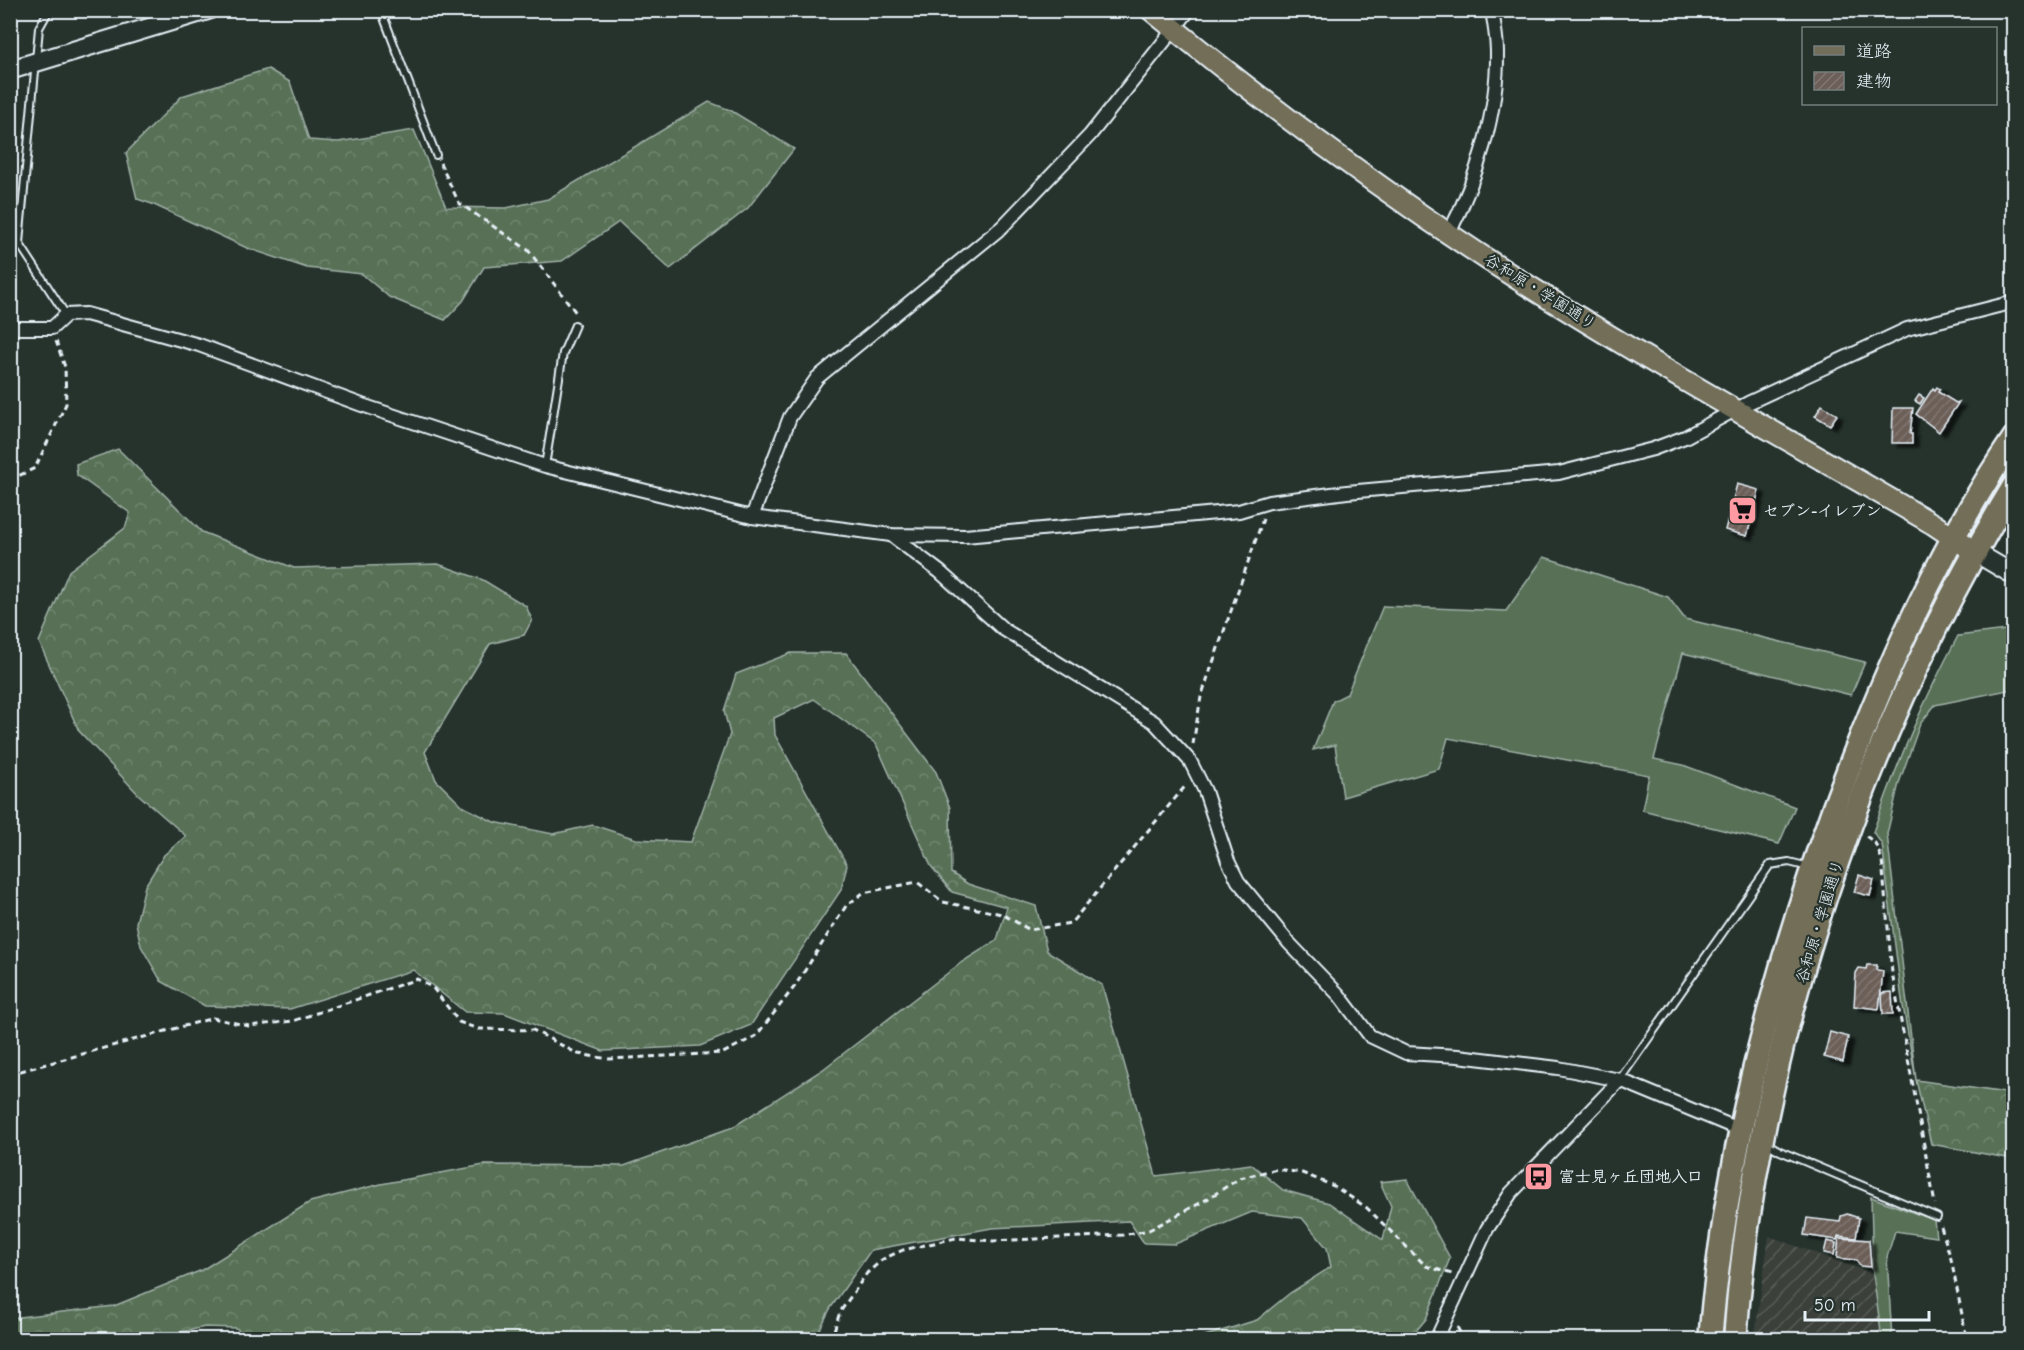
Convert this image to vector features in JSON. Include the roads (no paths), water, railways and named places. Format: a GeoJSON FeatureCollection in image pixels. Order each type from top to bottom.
{"type":"FeatureCollection","features":[{"type":"Feature","properties":{"kind":"highway"},"geometry":{"type":"LineString","coordinates":[[1954,537],[2013,438]]}},
{"type":"Feature","properties":{"kind":"highway"},"geometry":{"type":"LineString","coordinates":[[1975,552],[2013,486]]}},
{"type":"Feature","properties":{"kind":"highway","name":"谷和原・学園通り"},"geometry":{"type":"LineString","coordinates":[[1710,1340],[1726,1210],[1740,1130],[1771,998],[1811,867],[1871,712],[1954,537]]}},
{"type":"Feature","properties":{"kind":"highway","name":"谷和原・学園通り"},"geometry":{"type":"LineString","coordinates":[[1735,1340],[1762,1140],[1811,942],[1850,827],[1893,720],[1975,552]]}},
{"type":"Feature","properties":{"kind":"main road","name":"谷和原・学園通り"},"geometry":{"type":"LineString","coordinates":[[1151,10],[1258,97],[1449,233],[1584,320],[1954,537],[1975,552]]}},
{"type":"Feature","properties":{"kind":"street"},"geometry":{"type":"LineString","coordinates":[[10,70],[208,10]]}},
{"type":"Feature","properties":{"kind":"street"},"geometry":{"type":"LineString","coordinates":[[752,517],[790,417],[818,378],[1002,227],[1090,135],[1189,10]]}},
{"type":"Feature","properties":{"kind":"street"},"geometry":{"type":"LineString","coordinates":[[1449,233],[1465,200],[1481,152],[1492,102],[1497,52],[1492,10]]}},
{"type":"Feature","properties":{"kind":"street"},"geometry":{"type":"LineString","coordinates":[[10,328],[52,328],[66,315],[86,314],[199,345],[362,405],[545,465],[752,517],[891,535],[986,534],[1239,511],[1269,502],[1347,492],[1559,473],[1653,449],[1684,437],[1737,409],[1907,329],[2013,302]]}},
{"type":"Feature","properties":{"kind":"street"},"geometry":{"type":"LineString","coordinates":[[891,535],[940,572],[1003,629],[1154,722],[1190,761],[1219,827],[1228,861],[1238,881],[1289,943],[1339,995],[1370,1036],[1406,1053],[1458,1056],[1558,1068],[1620,1080],[1762,1140]]}},
{"type":"Feature","properties":{"kind":"street"},"geometry":{"type":"LineString","coordinates":[[1975,552],[2013,575]]}},
{"type":"Feature","properties":{"kind":"street"},"geometry":{"type":"LineString","coordinates":[[1436,1340],[1462,1277],[1487,1229],[1511,1193],[1620,1080]]}},
{"type":"Feature","properties":{"kind":"lane"},"geometry":{"type":"LineString","coordinates":[[19,243],[39,28],[49,10]]}},
{"type":"Feature","properties":{"kind":"lane"},"geometry":{"type":"LineString","coordinates":[[381,10],[436,155]]}},
{"type":"Feature","properties":{"kind":"lane"},"geometry":{"type":"LineString","coordinates":[[10,239],[19,243],[66,315]]}},
{"type":"Feature","properties":{"kind":"lane"},"geometry":{"type":"LineString","coordinates":[[545,465],[563,353],[575,325]]}},
{"type":"Feature","properties":{"kind":"lane"},"geometry":{"type":"LineString","coordinates":[[1620,1080],[1770,865],[1789,862],[1811,867]]}},
{"type":"Feature","properties":{"kind":"lane"},"geometry":{"type":"LineString","coordinates":[[1762,1140],[1780,1151],[1937,1217]]}},
{"type":"Feature","properties":{"kind":"place","name":"セブン-イレブン"},"geometry":{"type":"Point","coordinates":[1742,510]}},
{"type":"Feature","properties":{"kind":"place","name":"富士見ヶ丘団地入口"},"geometry":{"type":"Point","coordinates":[1538,1176]}}]}
